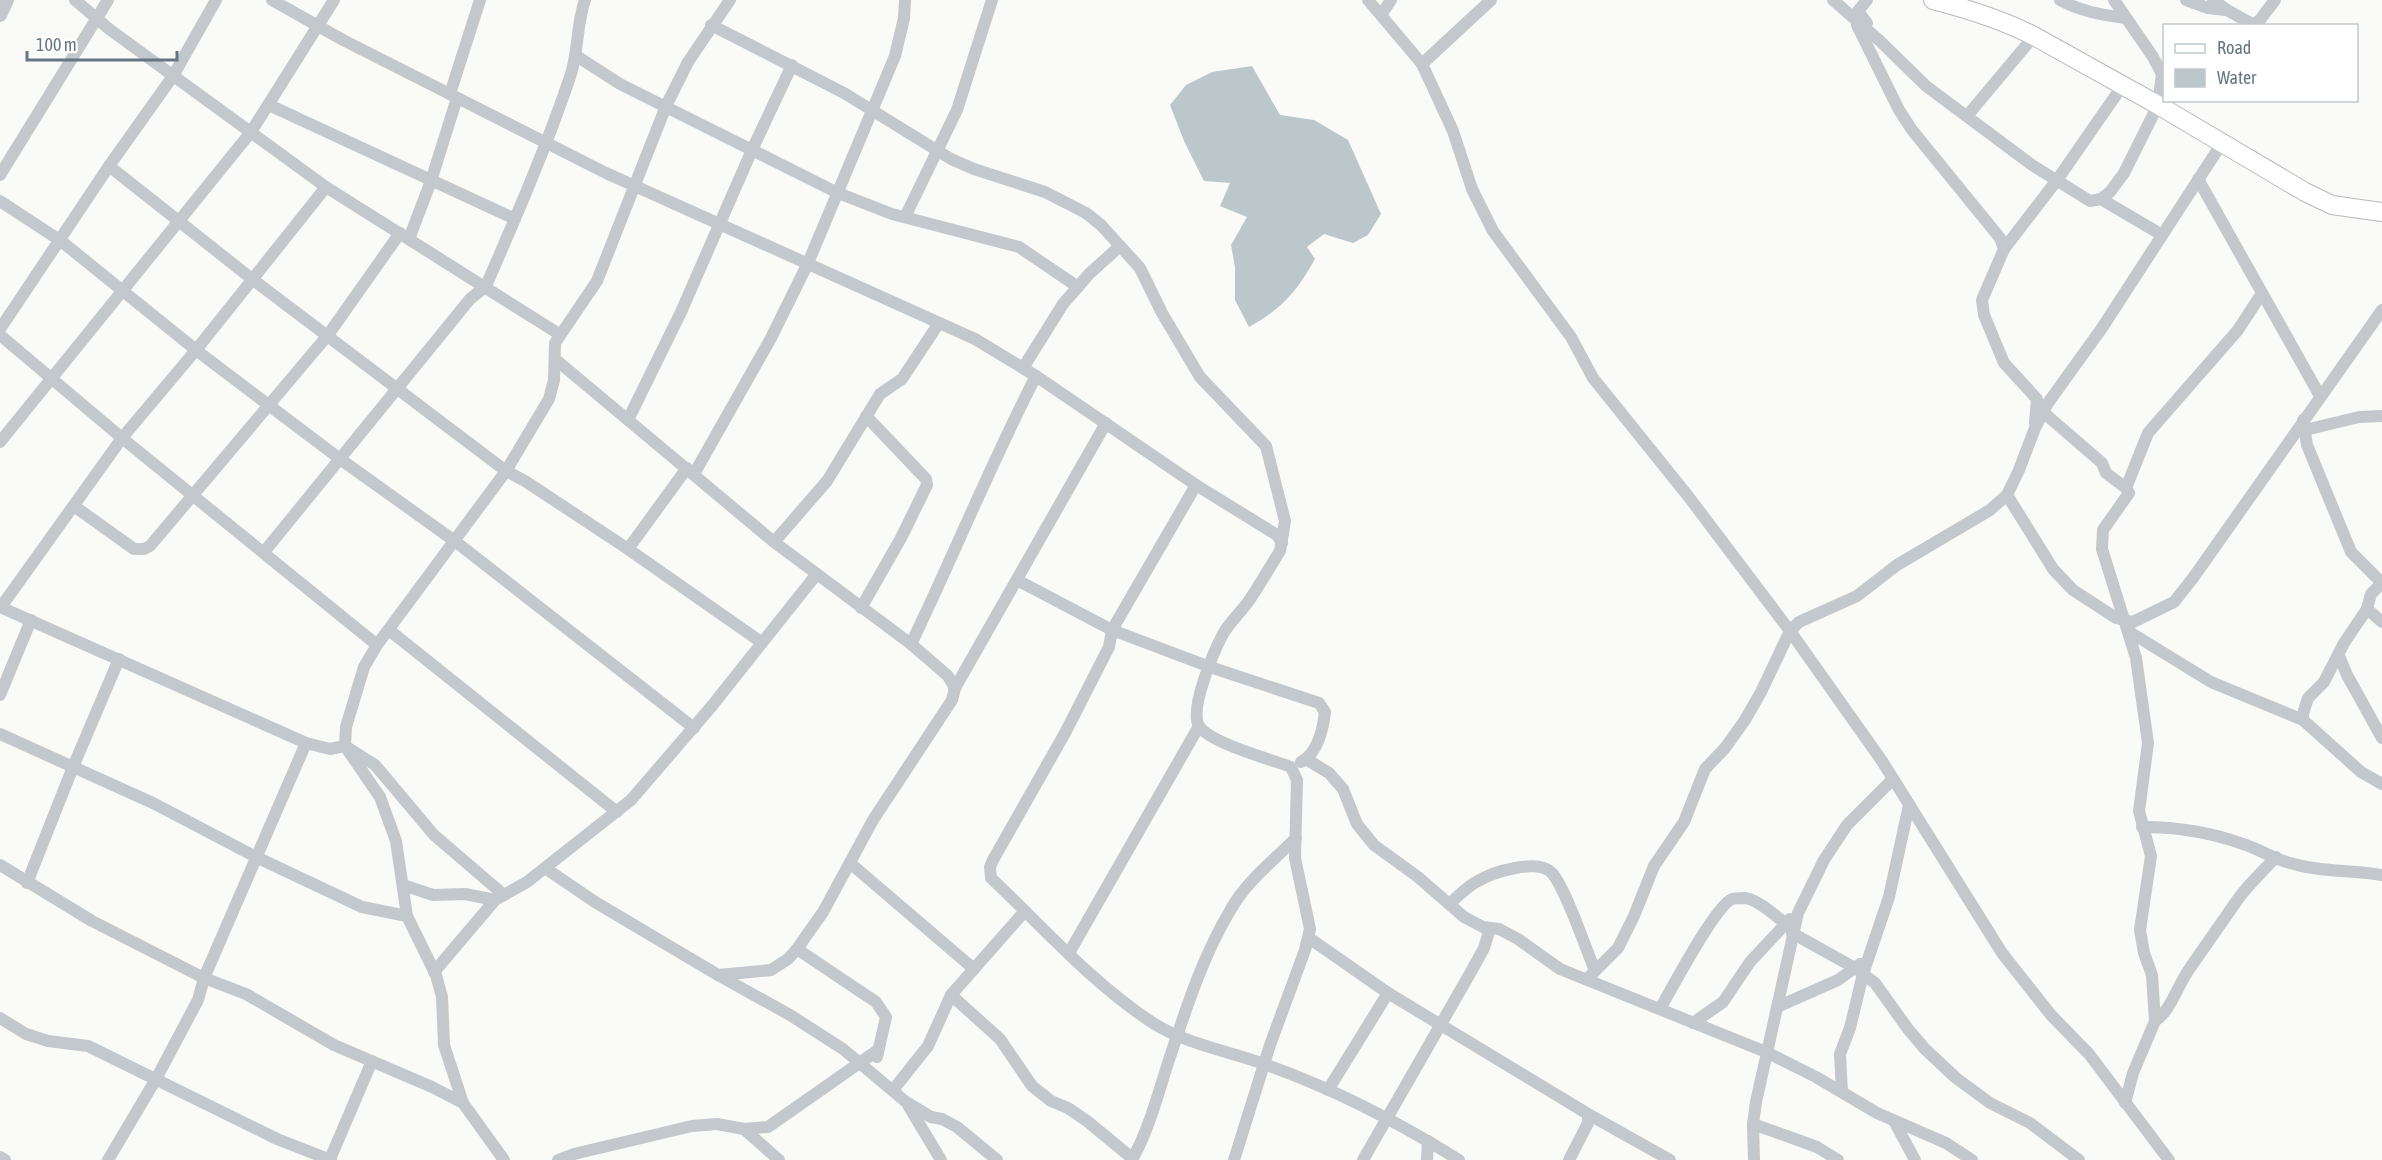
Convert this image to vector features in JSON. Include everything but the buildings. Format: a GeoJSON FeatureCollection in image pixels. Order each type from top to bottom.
{"type":"FeatureCollection","features":[{"type":"Feature","properties":{"kind":"main road"},"geometry":{"type":"LineString","coordinates":[[1933,0],[1968,9],[2013,25],[2158,105],[2305,192],[2332,205],[2382,212]]}},
{"type":"Feature","properties":{"kind":"street"},"geometry":{"type":"LineString","coordinates":[[0,15],[7,0]]}},
{"type":"Feature","properties":{"kind":"street"},"geometry":{"type":"LineString","coordinates":[[75,0],[109,29],[326,188],[486,286],[559,334]]}},
{"type":"Feature","properties":{"kind":"street"},"geometry":{"type":"LineString","coordinates":[[0,175],[108,0]]}},
{"type":"Feature","properties":{"kind":"street"},"geometry":{"type":"LineString","coordinates":[[0,329],[109,166],[173,76],[216,0]]}},
{"type":"Feature","properties":{"kind":"street"},"geometry":{"type":"LineString","coordinates":[[272,0],[453,96],[633,186],[975,339],[1036,376],[1196,484],[1277,535],[1282,543]]}},
{"type":"Feature","properties":{"kind":"street"},"geometry":{"type":"LineString","coordinates":[[0,442],[178,219],[251,132],[334,0]]}},
{"type":"Feature","properties":{"kind":"street"},"geometry":{"type":"LineString","coordinates":[[74,506],[134,549],[144,549],[150,546],[328,335],[405,236],[431,181],[480,0]]}},
{"type":"Feature","properties":{"kind":"street"},"geometry":{"type":"LineString","coordinates":[[264,552],[470,299],[486,286],[547,143],[571,75],[576,55],[580,14],[585,0]]}},
{"type":"Feature","properties":{"kind":"street"},"geometry":{"type":"LineString","coordinates":[[504,1160],[463,1103],[444,1045],[442,997],[434,972],[407,915],[396,841],[380,797],[345,746],[346,727],[364,667],[377,645],[456,542],[506,471],[549,399],[554,380],[555,343],[559,334],[597,282],[666,106],[688,62],[730,0]]}},
{"type":"Feature","properties":{"kind":"street"},"geometry":{"type":"LineString","coordinates":[[628,549],[691,471],[771,338],[808,263],[895,56],[904,18],[905,0]]}},
{"type":"Feature","properties":{"kind":"street"},"geometry":{"type":"LineString","coordinates":[[905,217],[957,110],[992,0]]}},
{"type":"Feature","properties":{"kind":"street"},"geometry":{"type":"LineString","coordinates":[[1368,0],[1422,64],[1453,131],[1472,189],[1493,231],[1571,337],[1593,378],[1695,505],[1790,631],[1893,779],[2002,953],[2051,1015],[2089,1054],[2169,1160]]}},
{"type":"Feature","properties":{"kind":"street"},"geometry":{"type":"LineString","coordinates":[[1381,15],[1391,0]]}},
{"type":"Feature","properties":{"kind":"street"},"geometry":{"type":"LineString","coordinates":[[1422,64],[1491,0]]}},
{"type":"Feature","properties":{"kind":"street"},"geometry":{"type":"LineString","coordinates":[[1833,0],[1880,41],[1926,86],[2032,165],[2090,201],[2101,199],[2110,192],[2124,173],[2158,105],[2162,75],[2153,57],[2125,18],[2117,1]]}},
{"type":"Feature","properties":{"kind":"street"},"geometry":{"type":"LineString","coordinates":[[1867,0],[1858,11],[1880,41]]}},
{"type":"Feature","properties":{"kind":"street"},"geometry":{"type":"LineString","coordinates":[[2060,0],[2073,7],[2104,16],[2125,18]]}},
{"type":"Feature","properties":{"kind":"street"},"geometry":{"type":"LineString","coordinates":[[2186,0],[2208,8],[2227,10]]}},
{"type":"Feature","properties":{"kind":"street"},"geometry":{"type":"LineString","coordinates":[[2213,0],[2252,24],[2259,21],[2275,0]]}},
{"type":"Feature","properties":{"kind":"street"},"geometry":{"type":"LineString","coordinates":[[1853,17],[1899,110],[1912,130],[1992,227],[2004,249]]}},
{"type":"Feature","properties":{"kind":"street"},"geometry":{"type":"LineString","coordinates":[[711,26],[792,65],[873,110],[951,159],[1056,197],[1094,219],[1140,268],[1167,321],[1200,377],[1266,446],[1285,521],[1280,551],[1248,601],[1223,634],[1200,691],[1196,715],[1200,726],[1210,735],[1230,745],[1291,767],[1297,780],[1295,858],[1310,929],[1309,938],[1264,1064],[1234,1160]]}},
{"type":"Feature","properties":{"kind":"street"},"geometry":{"type":"LineString","coordinates":[[1966,117],[2034,36]]}},
{"type":"Feature","properties":{"kind":"street"},"geometry":{"type":"LineString","coordinates":[[576,55],[595,69],[838,193],[905,217],[1019,247],[1077,287]]}},
{"type":"Feature","properties":{"kind":"street"},"geometry":{"type":"LineString","coordinates":[[628,420],[681,312],[792,65]]}},
{"type":"Feature","properties":{"kind":"street"},"geometry":{"type":"LineString","coordinates":[[571,75],[595,69]]}},
{"type":"Feature","properties":{"kind":"street"},"geometry":{"type":"LineString","coordinates":[[2035,428],[2037,399],[2004,363],[1984,315],[1982,300],[2004,249],[2057,180],[2123,85]]}},
{"type":"Feature","properties":{"kind":"street"},"geometry":{"type":"LineString","coordinates":[[269,105],[515,219]]}},
{"type":"Feature","properties":{"kind":"street"},"geometry":{"type":"LineString","coordinates":[[1591,975],[1618,948],[1638,908],[1654,866],[1684,822],[1705,769],[1725,748],[1745,720],[1790,631],[1799,622],[1857,596],[1896,565],[1990,510],[2007,495],[2043,412],[2102,328],[2222,143]]}},
{"type":"Feature","properties":{"kind":"street"},"geometry":{"type":"LineString","coordinates":[[109,166],[252,279],[506,471],[525,481],[628,549],[760,642]]}},
{"type":"Feature","properties":{"kind":"street"},"geometry":{"type":"LineString","coordinates":[[2199,180],[2320,396]]}},
{"type":"Feature","properties":{"kind":"street"},"geometry":{"type":"LineString","coordinates":[[326,188],[122,438],[0,607],[306,742],[330,749],[345,746],[375,765],[434,835],[499,898]]}},
{"type":"Feature","properties":{"kind":"street"},"geometry":{"type":"LineString","coordinates":[[2101,199],[2162,235]]}},
{"type":"Feature","properties":{"kind":"street"},"geometry":{"type":"LineString","coordinates":[[0,201],[61,240],[124,289],[196,350],[340,459],[456,542],[694,728]]}},
{"type":"Feature","properties":{"kind":"street"},"geometry":{"type":"LineString","coordinates":[[1023,368],[1063,304],[1077,287],[1120,246]]}},
{"type":"Feature","properties":{"kind":"street"},"geometry":{"type":"LineString","coordinates":[[2126,488],[2148,433],[2238,330],[2262,293]]}},
{"type":"Feature","properties":{"kind":"street"},"geometry":{"type":"LineString","coordinates":[[2127,626],[2174,602],[2304,425],[2320,396],[2382,310]]}},
{"type":"Feature","properties":{"kind":"street"},"geometry":{"type":"LineString","coordinates":[[774,542],[827,481],[880,394],[902,379],[939,323]]}},
{"type":"Feature","properties":{"kind":"street"},"geometry":{"type":"LineString","coordinates":[[0,335],[122,438],[377,645]]}},
{"type":"Feature","properties":{"kind":"street"},"geometry":{"type":"LineString","coordinates":[[555,359],[774,542],[911,644],[948,676],[955,688]]}},
{"type":"Feature","properties":{"kind":"street"},"geometry":{"type":"LineString","coordinates":[[911,644],[947,569],[1002,441],[1036,376]]}},
{"type":"Feature","properties":{"kind":"street"},"geometry":{"type":"LineString","coordinates":[[2043,412],[2102,463],[2106,472],[2129,493],[2103,530],[2102,549],[2136,658],[2148,743],[2139,811],[2151,856],[2140,930],[2144,953],[2152,975],[2155,1021],[2133,1073],[2126,1103]]}},
{"type":"Feature","properties":{"kind":"street"},"geometry":{"type":"LineString","coordinates":[[861,608],[901,538],[927,485],[926,479],[866,416]]}},
{"type":"Feature","properties":{"kind":"street"},"geometry":{"type":"LineString","coordinates":[[2304,425],[2382,416]]}},
{"type":"Feature","properties":{"kind":"street"},"geometry":{"type":"LineString","coordinates":[[718,975],[771,970],[788,959],[797,949],[823,912],[873,820],[952,700],[955,688],[1106,423]]}},
{"type":"Feature","properties":{"kind":"street"},"geometry":{"type":"LineString","coordinates":[[2303,720],[2308,698],[2324,682],[2344,643],[2367,609],[2372,594],[2382,583],[2351,552],[2307,445],[2304,425]]}},
{"type":"Feature","properties":{"kind":"street"},"geometry":{"type":"LineString","coordinates":[[1196,484],[1112,630],[1109,647],[1070,723],[990,867],[991,878],[1094,979],[1155,1024],[1202,1044],[1264,1064],[1328,1090],[1428,1141],[1459,1160]]}},
{"type":"Feature","properties":{"kind":"street"},"geometry":{"type":"LineString","coordinates":[[2007,495],[2053,569],[2073,590],[2211,682],[2303,720],[2361,772],[2382,784]]}},
{"type":"Feature","properties":{"kind":"street"},"geometry":{"type":"LineString","coordinates":[[434,972],[499,898],[546,868],[632,800],[694,728],[816,574]]}},
{"type":"Feature","properties":{"kind":"street"},"geometry":{"type":"LineString","coordinates":[[1017,580],[1112,630],[1210,667],[1319,703],[1325,712],[1317,745],[1306,759],[1291,767]]}},
{"type":"Feature","properties":{"kind":"street"},"geometry":{"type":"LineString","coordinates":[[2367,609],[2382,622]]}},
{"type":"Feature","properties":{"kind":"street"},"geometry":{"type":"LineString","coordinates":[[0,695],[31,620]]}},
{"type":"Feature","properties":{"kind":"street"},"geometry":{"type":"LineString","coordinates":[[389,630],[616,812]]}},
{"type":"Feature","properties":{"kind":"street"},"geometry":{"type":"LineString","coordinates":[[2339,656],[2382,738]]}},
{"type":"Feature","properties":{"kind":"street"},"geometry":{"type":"LineString","coordinates":[[27,883],[119,659]]}},
{"type":"Feature","properties":{"kind":"street"},"geometry":{"type":"LineString","coordinates":[[1069,953],[1200,726]]}},
{"type":"Feature","properties":{"kind":"street"},"geometry":{"type":"LineString","coordinates":[[0,734],[153,803],[256,857],[362,908],[407,915]]}},
{"type":"Feature","properties":{"kind":"street"},"geometry":{"type":"LineString","coordinates":[[108,1160],[156,1079],[198,1000],[204,978],[306,742]]}},
{"type":"Feature","properties":{"kind":"street"},"geometry":{"type":"LineString","coordinates":[[1306,759],[1329,773],[1343,789],[1357,824],[1374,844],[1418,877],[1464,917],[1490,928],[1499,929],[1518,939],[1560,969],[1591,975],[1660,1009],[1766,1052],[1894,1120],[1946,1143],[1972,1160]]}},
{"type":"Feature","properties":{"kind":"street"},"geometry":{"type":"LineString","coordinates":[[1693,1023],[1723,1002],[1750,962],[1789,928],[1824,860],[1847,825],[1893,779]]}},
{"type":"Feature","properties":{"kind":"street"},"geometry":{"type":"LineString","coordinates":[[1842,1092],[1840,1054],[1850,1028],[1859,971],[1868,958],[1889,897],[1909,805]]}},
{"type":"Feature","properties":{"kind":"street"},"geometry":{"type":"LineString","coordinates":[[2142,827],[2173,827],[2202,832],[2243,844],[2289,863],[2323,870],[2382,875]]}},
{"type":"Feature","properties":{"kind":"street"},"geometry":{"type":"LineString","coordinates":[[951,995],[1000,1039],[1032,1086],[1051,1101],[1068,1108],[1087,1121],[1132,1159],[1150,1121],[1208,951],[1232,906],[1296,838]]}},
{"type":"Feature","properties":{"kind":"street"},"geometry":{"type":"LineString","coordinates":[[2155,1021],[2163,1016],[2170,1007],[2174,994],[2189,970],[2239,897],[2276,857]]}},
{"type":"Feature","properties":{"kind":"street"},"geometry":{"type":"LineString","coordinates":[[850,863],[974,969]]}},
{"type":"Feature","properties":{"kind":"street"},"geometry":{"type":"LineString","coordinates":[[0,866],[93,921],[204,978],[246,994],[334,1045],[432,1087],[463,1103]]}},
{"type":"Feature","properties":{"kind":"street"},"geometry":{"type":"LineString","coordinates":[[1449,904],[1476,881],[1517,868],[1540,866],[1552,873],[1563,894],[1591,975]]}},
{"type":"Feature","properties":{"kind":"street"},"geometry":{"type":"LineString","coordinates":[[546,868],[595,902],[790,1015],[861,1063],[906,1102],[931,1118],[942,1119],[957,1126],[997,1160]]}},
{"type":"Feature","properties":{"kind":"street"},"geometry":{"type":"LineString","coordinates":[[403,885],[433,895],[465,894],[499,898]]}},
{"type":"Feature","properties":{"kind":"street"},"geometry":{"type":"LineString","coordinates":[[1660,1009],[1722,908],[1732,900],[1746,898],[1760,905],[1789,928],[1875,983],[1925,1049],[1956,1078],[1990,1103],[2030,1123],[2079,1160]]}},
{"type":"Feature","properties":{"kind":"street"},"geometry":{"type":"LineString","coordinates":[[893,1090],[928,1046],[951,995],[1026,911]]}},
{"type":"Feature","properties":{"kind":"street"},"geometry":{"type":"LineString","coordinates":[[1363,1160],[1484,948],[1490,928]]}},
{"type":"Feature","properties":{"kind":"street"},"geometry":{"type":"LineString","coordinates":[[1754,1160],[1753,1124],[1766,1052],[1785,979],[1789,928]]}},
{"type":"Feature","properties":{"kind":"street"},"geometry":{"type":"LineString","coordinates":[[1309,938],[1388,993],[1588,1114],[1670,1160]]}},
{"type":"Feature","properties":{"kind":"street"},"geometry":{"type":"LineString","coordinates":[[797,949],[876,1002],[886,1017],[874,1073]]}},
{"type":"Feature","properties":{"kind":"street"},"geometry":{"type":"LineString","coordinates":[[1777,1008],[1859,971]]}},
{"type":"Feature","properties":{"kind":"street"},"geometry":{"type":"LineString","coordinates":[[1328,1090],[1388,993]]}},
{"type":"Feature","properties":{"kind":"street"},"geometry":{"type":"LineString","coordinates":[[0,1018],[26,1034],[48,1041],[88,1046],[278,1139],[330,1160],[372,1061]]}},
{"type":"Feature","properties":{"kind":"street"},"geometry":{"type":"LineString","coordinates":[[558,1160],[602,1146],[692,1126],[717,1124],[744,1129],[768,1127],[878,1050]]}},
{"type":"Feature","properties":{"kind":"street"},"geometry":{"type":"LineString","coordinates":[[2111,1083],[2133,1073]]}},
{"type":"Feature","properties":{"kind":"street"},"geometry":{"type":"LineString","coordinates":[[906,1102],[941,1160]]}},
{"type":"Feature","properties":{"kind":"street"},"geometry":{"type":"LineString","coordinates":[[1569,1160],[1588,1123],[1588,1114]]}},
{"type":"Feature","properties":{"kind":"street"},"geometry":{"type":"LineString","coordinates":[[1894,1120],[1914,1157],[1928,1136]]}},
{"type":"Feature","properties":{"kind":"street"},"geometry":{"type":"LineString","coordinates":[[1753,1124],[1817,1147],[1838,1160]]}},
{"type":"Feature","properties":{"kind":"street"},"geometry":{"type":"LineString","coordinates":[[744,1129],[779,1160]]}},
{"type":"Feature","properties":{"kind":"street"},"geometry":{"type":"LineString","coordinates":[[1427,1160],[1428,1141]]}},
{"type":"Feature","properties":{"kind":"street"},"geometry":{"type":"LineString","coordinates":[[0,1157],[4,1160]]}},
{"type":"Feature","properties":{"kind":"water"},"geometry":{"type":"Polygon","coordinates":[[[1252,66],[1280,115],[1314,120],[1348,140],[1381,214],[1368,235],[1353,243],[1324,234],[1307,247],[1315,259],[1302,281],[1280,306],[1249,327],[1235,300],[1235,267],[1231,245],[1247,217],[1220,206],[1230,183],[1204,181],[1184,141],[1170,105],[1186,85],[1212,72],[1252,66]]]}}]}
